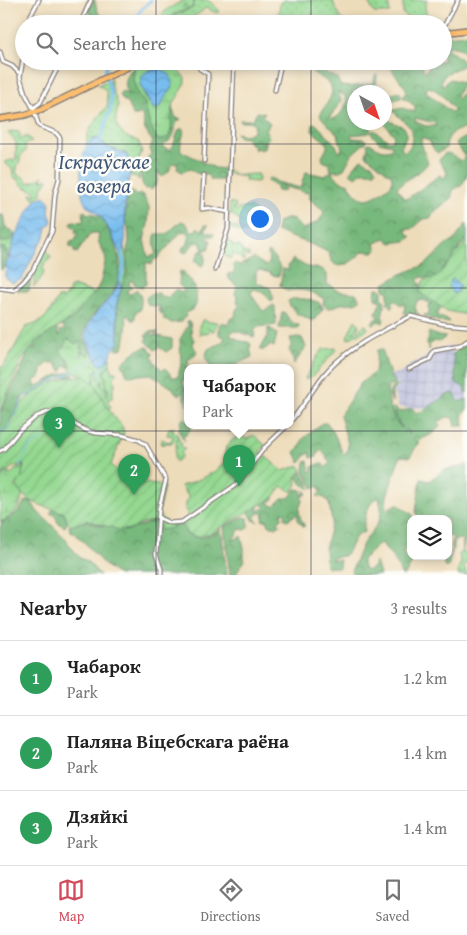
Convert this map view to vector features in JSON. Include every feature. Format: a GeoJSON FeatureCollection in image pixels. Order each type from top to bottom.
{"type":"FeatureCollection","features":[{"type":"Feature","properties":{"kind":"main road"},"geometry":{"type":"LineString","coordinates":[[452,32],[467,30]]}},
{"type":"Feature","properties":{"kind":"main road"},"geometry":{"type":"LineString","coordinates":[[0,119],[53,105],[122,70]]}},
{"type":"Feature","properties":{"kind":"street"},"geometry":{"type":"LineString","coordinates":[[31,15],[39,0]]}},
{"type":"Feature","properties":{"kind":"street"},"geometry":{"type":"LineString","coordinates":[[84,15],[91,0]]}},
{"type":"Feature","properties":{"kind":"street"},"geometry":{"type":"LineString","coordinates":[[450,15],[458,0]]}},
{"type":"Feature","properties":{"kind":"street"},"geometry":{"type":"LineString","coordinates":[[0,52],[3,62],[15,69]]}},
{"type":"Feature","properties":{"kind":"street"},"geometry":{"type":"LineString","coordinates":[[16,70],[20,74]]}},
{"type":"Feature","properties":{"kind":"street"},"geometry":{"type":"LineString","coordinates":[[0,288],[14,290],[32,270],[52,231],[56,188],[59,179],[60,138],[56,133],[39,126],[34,110],[25,93],[20,74],[21,70]]}},
{"type":"Feature","properties":{"kind":"street"},"geometry":{"type":"LineString","coordinates":[[34,110],[56,70]]}},
{"type":"Feature","properties":{"kind":"street"},"geometry":{"type":"LineString","coordinates":[[202,70],[208,74],[204,161]]}},
{"type":"Feature","properties":{"kind":"street"},"geometry":{"type":"LineString","coordinates":[[215,270],[228,229],[234,70]]}},
{"type":"Feature","properties":{"kind":"street"},"geometry":{"type":"LineString","coordinates":[[276,90],[280,70]]}},
{"type":"Feature","properties":{"kind":"street"},"geometry":{"type":"LineString","coordinates":[[204,175],[202,209],[208,208],[229,212]]}},
{"type":"Feature","properties":{"kind":"street"},"geometry":{"type":"LineString","coordinates":[[294,416],[314,387],[336,362],[363,343],[410,316],[444,324],[467,326]]}},
{"type":"Feature","properties":{"kind":"street"},"geometry":{"type":"LineString","coordinates":[[409,369],[430,359],[434,351],[460,346],[467,341]]}},
{"type":"Feature","properties":{"kind":"street"},"geometry":{"type":"LineString","coordinates":[[0,451],[4,449],[19,431],[38,416],[50,411],[57,413],[81,428],[95,433],[122,435],[134,438],[146,445],[166,480],[159,508],[156,554],[161,575]]}},
{"type":"Feature","properties":{"kind":"street"},"geometry":{"type":"LineString","coordinates":[[158,518],[170,523],[182,522],[225,492],[236,484],[270,440],[283,429]]}},
{"type":"Feature","properties":{"kind":"shaded area"},"geometry":{"type":"Polygon","coordinates":[[[452,346],[456,383],[463,386],[467,392],[467,399],[458,402],[449,394],[428,408],[399,408],[393,390],[397,389],[398,385],[390,375],[401,372],[414,362],[423,359],[435,349],[452,346]]]}},
{"type":"Feature","properties":{"kind":"green space"},"geometry":{"type":"Polygon","coordinates":[[[95,0],[100,15],[91,15],[91,12],[86,14],[90,5],[93,4],[92,1],[95,0]]]}},
{"type":"Feature","properties":{"kind":"green space"},"geometry":{"type":"Polygon","coordinates":[[[184,0],[194,0],[193,7],[173,15],[162,15],[166,10],[184,0]]]}},
{"type":"Feature","properties":{"kind":"green space"},"geometry":{"type":"Polygon","coordinates":[[[195,0],[208,0],[220,11],[217,13],[206,8],[197,15],[176,15],[193,8],[195,0]]]}},
{"type":"Feature","properties":{"kind":"green space"},"geometry":{"type":"Polygon","coordinates":[[[283,0],[333,0],[339,15],[278,15],[283,0]]]}},
{"type":"Feature","properties":{"kind":"green space"},"geometry":{"type":"Polygon","coordinates":[[[367,0],[388,0],[390,13],[374,13],[367,0]]]}},
{"type":"Feature","properties":{"kind":"green space"},"geometry":{"type":"Polygon","coordinates":[[[403,0],[427,0],[425,7],[428,15],[403,14],[403,0]]]}},
{"type":"Feature","properties":{"kind":"green space"},"geometry":{"type":"Polygon","coordinates":[[[467,33],[467,54],[459,48],[452,47],[452,36],[467,33]]]}},
{"type":"Feature","properties":{"kind":"green space"},"geometry":{"type":"Polygon","coordinates":[[[452,52],[461,60],[464,65],[448,73],[441,81],[444,86],[451,79],[461,82],[462,84],[456,97],[458,99],[465,88],[467,89],[467,129],[455,131],[449,136],[446,148],[438,153],[429,141],[422,137],[421,142],[428,163],[397,188],[404,199],[440,175],[445,178],[447,172],[439,161],[447,153],[462,161],[465,156],[456,144],[467,137],[467,176],[461,186],[453,190],[451,199],[435,211],[430,218],[424,219],[412,229],[407,229],[406,232],[411,237],[406,241],[391,243],[385,238],[375,244],[377,250],[373,252],[363,251],[349,263],[339,266],[331,260],[329,253],[276,231],[278,222],[289,218],[293,219],[304,229],[319,221],[324,213],[311,200],[308,193],[282,186],[285,189],[283,192],[277,191],[275,185],[268,182],[268,179],[271,178],[277,182],[300,188],[306,172],[325,176],[330,172],[340,181],[349,184],[359,197],[364,199],[374,197],[392,184],[392,176],[366,155],[367,144],[370,143],[383,150],[392,148],[392,145],[379,142],[371,133],[374,130],[389,141],[393,140],[394,135],[390,130],[392,130],[392,122],[404,127],[407,134],[401,148],[404,152],[409,148],[412,129],[393,111],[402,108],[415,112],[415,106],[403,97],[406,89],[392,70],[452,70],[452,52]],[[429,87],[426,89],[427,93],[452,113],[454,112],[443,97],[429,87]],[[415,118],[415,121],[425,126],[436,126],[435,123],[415,118]]]}},
{"type":"Feature","properties":{"kind":"green space"},"geometry":{"type":"Polygon","coordinates":[[[134,70],[133,80],[139,96],[145,104],[149,122],[157,139],[171,131],[172,108],[176,118],[181,119],[176,123],[171,138],[162,147],[170,150],[178,131],[183,129],[181,151],[215,168],[228,169],[228,175],[222,176],[225,180],[211,180],[207,175],[196,173],[191,169],[182,172],[177,169],[178,165],[174,163],[162,177],[158,171],[157,182],[151,190],[149,188],[145,189],[141,179],[141,170],[145,161],[152,154],[150,149],[153,142],[145,130],[142,115],[140,113],[138,116],[133,116],[127,103],[119,94],[122,91],[128,94],[126,79],[129,72],[134,70]]]}},
{"type":"Feature","properties":{"kind":"green space"},"geometry":{"type":"Polygon","coordinates":[[[134,70],[150,70],[142,91],[152,107],[164,99],[172,89],[165,72],[160,70],[176,70],[185,78],[184,86],[172,108],[169,137],[163,140],[157,139],[149,122],[145,104],[139,96],[133,80],[134,70]]]}},
{"type":"Feature","properties":{"kind":"green space"},"geometry":{"type":"Polygon","coordinates":[[[311,70],[326,70],[327,73],[337,78],[341,86],[347,86],[347,103],[347,130],[372,130],[369,133],[351,135],[352,138],[367,141],[352,154],[344,169],[340,171],[331,171],[329,164],[323,161],[322,157],[327,148],[327,143],[312,131],[313,124],[315,123],[336,145],[340,152],[342,148],[338,135],[320,116],[332,91],[331,87],[311,70]],[[338,91],[341,101],[330,117],[332,119],[337,117],[347,103],[346,97],[338,91]]]}},
{"type":"Feature","properties":{"kind":"green space"},"geometry":{"type":"Polygon","coordinates":[[[375,75],[377,75],[376,85],[362,85],[374,82],[375,75]]]}},
{"type":"Feature","properties":{"kind":"green space"},"geometry":{"type":"Polygon","coordinates":[[[111,78],[112,88],[118,105],[117,126],[126,136],[138,141],[142,150],[137,168],[139,180],[135,176],[131,176],[129,159],[126,153],[109,148],[99,138],[92,139],[87,146],[87,135],[108,105],[106,90],[98,85],[111,78]]]}},
{"type":"Feature","properties":{"kind":"green space"},"geometry":{"type":"Polygon","coordinates":[[[399,92],[401,98],[392,100],[392,94],[399,92]]]}},
{"type":"Feature","properties":{"kind":"green space"},"geometry":{"type":"Polygon","coordinates":[[[258,112],[264,112],[262,116],[270,123],[266,130],[269,138],[266,143],[264,144],[264,141],[261,144],[265,145],[262,150],[257,148],[255,150],[247,138],[239,137],[236,133],[246,135],[254,131],[254,122],[241,122],[240,120],[251,120],[258,112]]]}},
{"type":"Feature","properties":{"kind":"green space"},"geometry":{"type":"Polygon","coordinates":[[[12,131],[19,132],[21,138],[19,140],[28,137],[32,142],[25,144],[26,151],[20,157],[16,173],[26,179],[28,183],[38,180],[42,176],[41,180],[48,179],[42,187],[42,194],[37,198],[33,198],[31,193],[36,194],[34,190],[24,187],[18,179],[14,178],[12,169],[4,162],[16,159],[16,142],[8,133],[12,131]]]}},
{"type":"Feature","properties":{"kind":"green space"},"geometry":{"type":"Polygon","coordinates":[[[361,159],[373,165],[376,170],[375,172],[362,172],[356,177],[351,174],[350,172],[361,159]]]}},
{"type":"Feature","properties":{"kind":"green space"},"geometry":{"type":"Polygon","coordinates":[[[231,171],[236,175],[258,174],[259,180],[257,182],[245,181],[246,177],[232,175],[231,171]]]}},
{"type":"Feature","properties":{"kind":"green space"},"geometry":{"type":"Polygon","coordinates":[[[132,191],[136,196],[143,195],[149,207],[148,224],[144,240],[148,257],[156,253],[154,241],[156,234],[167,234],[181,221],[186,223],[191,231],[195,231],[198,227],[201,231],[205,225],[208,225],[205,231],[214,234],[207,239],[211,240],[208,250],[203,250],[200,242],[194,243],[186,253],[182,251],[183,247],[187,246],[190,235],[185,231],[180,233],[157,259],[154,259],[152,265],[147,262],[146,284],[142,287],[130,281],[129,284],[132,288],[128,289],[127,293],[131,294],[136,289],[138,291],[141,299],[140,310],[135,313],[133,321],[126,313],[123,348],[116,350],[119,341],[117,306],[127,272],[129,241],[125,219],[127,192],[130,194],[132,191]]]}},
{"type":"Feature","properties":{"kind":"green space"},"geometry":{"type":"Polygon","coordinates":[[[230,202],[235,204],[234,210],[250,207],[255,211],[256,216],[254,218],[247,215],[248,222],[253,225],[249,233],[241,233],[230,228],[229,225],[245,230],[238,226],[240,222],[230,214],[230,202]]]}},
{"type":"Feature","properties":{"kind":"green space"},"geometry":{"type":"Polygon","coordinates":[[[85,211],[87,214],[91,213],[101,217],[115,244],[119,263],[117,283],[113,293],[90,319],[84,331],[91,355],[81,354],[80,347],[68,339],[64,347],[69,367],[64,366],[62,372],[53,361],[52,364],[48,363],[42,369],[38,379],[34,380],[35,386],[57,375],[71,372],[75,376],[60,377],[48,382],[37,394],[24,396],[10,421],[10,429],[0,434],[0,413],[26,358],[28,344],[32,349],[36,349],[32,344],[37,337],[42,340],[47,330],[52,332],[54,328],[57,328],[59,336],[61,334],[60,331],[65,329],[63,326],[59,326],[71,321],[81,309],[79,305],[95,293],[101,281],[106,258],[98,241],[99,233],[91,233],[77,253],[74,252],[74,248],[70,247],[70,242],[74,241],[78,234],[75,232],[76,228],[72,226],[71,222],[82,222],[84,219],[83,212],[85,211]]]}},
{"type":"Feature","properties":{"kind":"green space"},"geometry":{"type":"Polygon","coordinates":[[[0,215],[3,215],[5,226],[15,235],[10,241],[4,242],[0,240],[0,215]]]}},
{"type":"Feature","properties":{"kind":"green space"},"geometry":{"type":"Polygon","coordinates":[[[467,223],[467,239],[459,247],[455,256],[442,269],[443,275],[435,279],[422,277],[417,280],[423,293],[444,301],[437,315],[450,322],[441,322],[425,317],[424,315],[429,314],[429,306],[432,304],[423,300],[417,301],[415,307],[417,315],[404,313],[405,304],[399,304],[395,300],[392,301],[393,307],[391,307],[388,304],[388,292],[384,289],[384,284],[401,274],[425,265],[448,243],[453,242],[467,223]]]}},
{"type":"Feature","properties":{"kind":"green space"},"geometry":{"type":"Polygon","coordinates":[[[15,237],[9,259],[8,253],[3,247],[0,249],[0,241],[8,242],[15,237]]]}},
{"type":"Feature","properties":{"kind":"green space"},"geometry":{"type":"Polygon","coordinates":[[[226,240],[232,243],[232,246],[240,246],[243,252],[249,254],[249,257],[243,254],[243,261],[239,256],[233,254],[230,259],[224,255],[223,249],[226,240]]]}},
{"type":"Feature","properties":{"kind":"green space"},"geometry":{"type":"Polygon","coordinates":[[[467,240],[467,315],[447,311],[419,292],[424,280],[437,277],[467,240]]]}},
{"type":"Feature","properties":{"kind":"green space"},"geometry":{"type":"Polygon","coordinates":[[[46,247],[48,254],[52,257],[43,267],[44,273],[34,287],[35,270],[46,247]]]}},
{"type":"Feature","properties":{"kind":"green space"},"geometry":{"type":"Polygon","coordinates":[[[124,247],[126,268],[125,279],[121,289],[119,281],[117,284],[121,265],[119,255],[124,247]]]}},
{"type":"Feature","properties":{"kind":"green space"},"geometry":{"type":"Polygon","coordinates":[[[3,248],[7,253],[7,258],[1,270],[0,250],[3,248]]]}},
{"type":"Feature","properties":{"kind":"green space"},"geometry":{"type":"Polygon","coordinates":[[[203,250],[205,263],[202,266],[195,261],[199,252],[203,250]]]}},
{"type":"Feature","properties":{"kind":"green space"},"geometry":{"type":"Polygon","coordinates":[[[270,252],[281,268],[279,276],[259,270],[256,272],[256,282],[270,288],[274,299],[271,301],[266,295],[256,289],[252,290],[251,294],[262,310],[265,311],[273,305],[275,306],[276,325],[257,327],[254,337],[236,331],[231,332],[230,335],[251,344],[252,357],[238,364],[209,364],[205,357],[208,349],[220,343],[225,337],[219,335],[219,325],[222,322],[228,325],[230,319],[235,317],[236,310],[240,304],[237,302],[238,298],[235,294],[237,286],[227,275],[229,273],[233,274],[235,269],[233,265],[235,263],[240,265],[254,258],[266,266],[269,264],[268,253],[270,252]]]}},
{"type":"Feature","properties":{"kind":"green space"},"geometry":{"type":"Polygon","coordinates":[[[293,259],[307,267],[322,269],[327,274],[327,284],[339,291],[356,293],[360,300],[354,303],[327,308],[323,304],[324,299],[311,292],[302,290],[287,291],[280,286],[283,269],[289,270],[288,266],[293,259]]]}},
{"type":"Feature","properties":{"kind":"green space"},"geometry":{"type":"Polygon","coordinates":[[[180,271],[184,272],[195,287],[197,302],[193,310],[185,313],[186,317],[182,322],[172,323],[164,320],[164,316],[158,311],[159,308],[163,312],[160,307],[148,305],[146,298],[151,294],[159,293],[160,296],[167,298],[176,289],[183,292],[184,290],[179,285],[180,271]]]}},
{"type":"Feature","properties":{"kind":"green space"},"geometry":{"type":"Polygon","coordinates":[[[32,272],[29,291],[18,291],[18,289],[32,272]]]}},
{"type":"Feature","properties":{"kind":"green space"},"geometry":{"type":"Polygon","coordinates":[[[73,286],[94,293],[73,318],[37,341],[21,361],[0,412],[0,367],[3,367],[26,327],[42,320],[58,298],[63,298],[69,292],[70,287],[73,286]]]}},
{"type":"Feature","properties":{"kind":"green space"},"geometry":{"type":"Polygon","coordinates":[[[376,288],[382,290],[382,297],[385,302],[382,317],[384,319],[383,323],[378,321],[374,325],[372,324],[378,318],[376,313],[381,301],[375,299],[376,288]]]}},
{"type":"Feature","properties":{"kind":"green space"},"geometry":{"type":"Polygon","coordinates":[[[292,299],[318,302],[322,305],[319,307],[323,307],[323,309],[313,321],[298,315],[288,301],[292,299]]]}},
{"type":"Feature","properties":{"kind":"green space"},"geometry":{"type":"Polygon","coordinates":[[[282,312],[289,319],[288,321],[299,325],[298,328],[279,328],[282,312]]]}},
{"type":"Feature","properties":{"kind":"green space"},"geometry":{"type":"Polygon","coordinates":[[[203,319],[208,322],[218,322],[213,332],[210,328],[209,332],[200,335],[199,326],[203,319]]]}},
{"type":"Feature","properties":{"kind":"green space"},"geometry":{"type":"Polygon","coordinates":[[[355,320],[359,324],[353,333],[366,325],[368,329],[348,339],[347,337],[355,320]]]}},
{"type":"Feature","properties":{"kind":"green space"},"geometry":{"type":"Polygon","coordinates":[[[187,321],[190,322],[194,340],[193,345],[197,352],[192,358],[188,359],[189,364],[184,364],[184,380],[182,380],[184,392],[179,395],[174,389],[151,374],[128,376],[122,364],[137,351],[148,347],[153,353],[152,357],[158,366],[163,370],[165,368],[173,377],[178,377],[181,364],[180,339],[188,326],[187,321]]]}},
{"type":"Feature","properties":{"kind":"green space"},"geometry":{"type":"Polygon","coordinates":[[[268,328],[277,334],[274,347],[270,345],[262,351],[260,349],[268,336],[268,328]]]}},
{"type":"Feature","properties":{"kind":"green space"},"geometry":{"type":"Polygon","coordinates":[[[150,331],[158,332],[156,335],[156,332],[150,334],[151,336],[172,339],[172,348],[166,352],[159,347],[155,350],[146,341],[148,337],[145,336],[150,331]]]}},
{"type":"Feature","properties":{"kind":"green space"},"geometry":{"type":"Polygon","coordinates":[[[429,332],[446,337],[439,342],[435,341],[429,345],[430,348],[428,350],[427,343],[429,332]]]}},
{"type":"Feature","properties":{"kind":"green space"},"geometry":{"type":"Polygon","coordinates":[[[290,338],[302,338],[306,347],[294,364],[289,350],[292,344],[290,338]]]}},
{"type":"Feature","properties":{"kind":"green space"},"geometry":{"type":"Polygon","coordinates":[[[68,339],[76,344],[79,342],[82,347],[79,348],[82,349],[80,351],[81,354],[84,352],[89,356],[91,351],[97,358],[106,361],[110,359],[110,364],[104,370],[109,391],[108,396],[106,396],[106,389],[100,384],[103,381],[98,377],[98,368],[96,369],[97,372],[94,372],[93,386],[81,375],[70,370],[70,361],[63,356],[60,349],[64,348],[65,341],[68,339]]]}},
{"type":"Feature","properties":{"kind":"green space"},"geometry":{"type":"Polygon","coordinates":[[[467,343],[466,393],[463,386],[456,383],[453,354],[467,343]]]}},
{"type":"Feature","properties":{"kind":"green space"},"geometry":{"type":"Polygon","coordinates":[[[336,348],[312,377],[306,380],[305,378],[323,349],[336,348]]]}},
{"type":"Feature","properties":{"kind":"green space"},"geometry":{"type":"Polygon","coordinates":[[[382,349],[390,375],[397,386],[392,390],[392,402],[389,394],[392,387],[391,383],[387,390],[393,416],[403,429],[419,442],[410,457],[400,456],[387,496],[385,510],[397,504],[412,515],[407,515],[407,550],[402,552],[407,556],[407,560],[413,560],[405,575],[401,575],[395,560],[385,549],[384,545],[380,543],[362,559],[362,564],[366,571],[373,568],[376,562],[380,575],[361,575],[351,571],[364,542],[379,521],[381,510],[379,497],[369,507],[365,517],[364,532],[356,536],[347,553],[343,556],[332,558],[331,560],[340,560],[339,568],[326,566],[325,548],[332,522],[329,503],[325,498],[317,496],[321,492],[319,486],[313,488],[304,471],[305,462],[308,461],[310,472],[312,467],[323,464],[325,468],[330,463],[322,450],[319,451],[317,456],[311,458],[310,453],[308,453],[300,463],[295,452],[303,439],[322,423],[327,423],[333,431],[343,454],[347,452],[348,444],[340,415],[361,383],[375,372],[377,350],[382,349]]]}},
{"type":"Feature","properties":{"kind":"green space"},"geometry":{"type":"Polygon","coordinates":[[[110,364],[113,372],[117,374],[114,376],[113,397],[107,401],[111,407],[110,409],[88,396],[95,381],[94,372],[96,368],[99,369],[104,388],[109,389],[107,388],[104,370],[110,364]]]}},
{"type":"Feature","properties":{"kind":"green space"},"geometry":{"type":"Polygon","coordinates":[[[83,376],[94,383],[124,432],[111,465],[129,478],[164,486],[158,515],[173,525],[172,528],[160,530],[158,520],[143,523],[133,529],[120,530],[86,520],[71,526],[67,522],[65,513],[29,500],[19,490],[17,483],[22,478],[23,464],[13,467],[0,476],[0,431],[5,432],[23,402],[53,382],[70,377],[83,376]]]}},
{"type":"Feature","properties":{"kind":"green space"},"geometry":{"type":"Polygon","coordinates":[[[454,393],[459,402],[467,399],[467,409],[462,415],[464,426],[456,426],[454,418],[447,417],[438,422],[440,426],[434,433],[420,440],[399,424],[394,408],[400,412],[412,408],[416,413],[421,412],[449,394],[454,393]]]}},
{"type":"Feature","properties":{"kind":"green space"},"geometry":{"type":"Polygon","coordinates":[[[394,408],[399,424],[391,409],[394,408]]]}},
{"type":"Feature","properties":{"kind":"green space"},"geometry":{"type":"Polygon","coordinates":[[[184,418],[184,429],[190,429],[183,438],[186,442],[183,439],[178,429],[181,425],[180,422],[184,418]]]}},
{"type":"Feature","properties":{"kind":"green space"},"geometry":{"type":"Polygon","coordinates":[[[399,424],[420,440],[419,442],[405,431],[399,424]]]}},
{"type":"Feature","properties":{"kind":"green space"},"geometry":{"type":"Polygon","coordinates":[[[169,428],[175,428],[171,430],[177,434],[182,443],[181,446],[185,449],[181,453],[182,455],[179,460],[176,461],[174,458],[177,440],[172,443],[165,443],[164,445],[160,443],[162,439],[168,442],[172,440],[173,436],[167,435],[169,428]]]}},
{"type":"Feature","properties":{"kind":"green space"},"geometry":{"type":"Polygon","coordinates":[[[238,435],[247,439],[254,435],[265,445],[260,452],[283,471],[299,465],[302,471],[296,476],[297,484],[292,492],[282,486],[274,497],[209,534],[197,537],[186,533],[182,522],[189,518],[185,509],[188,496],[181,486],[201,479],[224,464],[228,458],[225,454],[226,446],[238,435]]]}},
{"type":"Feature","properties":{"kind":"green space"},"geometry":{"type":"Polygon","coordinates":[[[467,464],[467,534],[463,550],[462,539],[458,539],[455,541],[452,552],[452,515],[417,515],[416,510],[421,479],[429,481],[444,470],[467,464]]]}},
{"type":"Feature","properties":{"kind":"green space"},"geometry":{"type":"Polygon","coordinates":[[[23,465],[22,479],[14,486],[22,493],[22,499],[16,511],[0,522],[0,479],[9,471],[8,475],[10,475],[19,466],[20,469],[23,465]]]}},
{"type":"Feature","properties":{"kind":"green space"},"geometry":{"type":"Polygon","coordinates":[[[302,472],[310,489],[302,484],[297,477],[302,472]]]}},
{"type":"Feature","properties":{"kind":"green space"},"geometry":{"type":"Polygon","coordinates":[[[296,489],[302,490],[301,493],[304,495],[305,490],[307,494],[301,497],[303,500],[299,510],[304,527],[298,521],[297,514],[287,520],[284,518],[286,514],[282,512],[282,518],[278,522],[280,525],[277,528],[269,526],[267,520],[263,521],[264,513],[259,513],[254,517],[258,522],[253,520],[247,511],[253,507],[256,508],[255,506],[260,504],[256,511],[265,508],[262,505],[264,502],[274,496],[274,499],[268,503],[274,506],[282,498],[289,498],[296,489]]]}},
{"type":"Feature","properties":{"kind":"green space"},"geometry":{"type":"Polygon","coordinates":[[[31,501],[37,511],[63,536],[80,558],[87,561],[100,575],[0,575],[0,527],[2,522],[15,514],[24,502],[31,501]]]}},
{"type":"Feature","properties":{"kind":"green space"},"geometry":{"type":"Polygon","coordinates":[[[57,506],[63,507],[60,512],[65,514],[67,523],[65,527],[58,523],[55,515],[50,513],[57,506]]]}},
{"type":"Feature","properties":{"kind":"green space"},"geometry":{"type":"Polygon","coordinates":[[[243,517],[248,518],[249,526],[246,530],[240,529],[232,541],[241,536],[244,548],[244,562],[236,575],[230,575],[224,527],[243,517]]]}},
{"type":"Feature","properties":{"kind":"green space"},"geometry":{"type":"Polygon","coordinates":[[[107,519],[122,531],[158,521],[160,530],[181,523],[186,533],[196,537],[207,536],[221,529],[227,575],[119,575],[105,565],[70,530],[69,526],[86,521],[102,526],[107,519]]]}},
{"type":"Feature","properties":{"kind":"green space"},"geometry":{"type":"Polygon","coordinates":[[[461,551],[467,556],[467,564],[464,565],[467,575],[458,575],[461,551]]]}},
{"type":"Feature","properties":{"kind":"green space"},"geometry":{"type":"Polygon","coordinates":[[[450,560],[448,567],[445,567],[443,562],[450,560]]]}},
{"type":"Feature","properties":{"kind":"water"},"geometry":{"type":"Polygon","coordinates":[[[163,70],[170,75],[173,84],[161,107],[155,109],[140,85],[144,73],[163,70]]]}},
{"type":"Feature","properties":{"kind":"water","name":"Іскраўскае возера"},"geometry":{"type":"Polygon","coordinates":[[[100,139],[107,146],[126,154],[129,161],[130,173],[125,204],[125,241],[122,253],[120,253],[102,218],[86,205],[81,189],[84,151],[92,140],[100,139]]]}},
{"type":"Feature","properties":{"kind":"water"},"geometry":{"type":"Polygon","coordinates":[[[45,196],[50,203],[49,212],[52,222],[47,227],[45,237],[22,279],[12,283],[5,277],[6,264],[15,237],[36,200],[45,196]]]}},
{"type":"Feature","properties":{"kind":"water"},"geometry":{"type":"Polygon","coordinates":[[[453,278],[460,286],[454,294],[448,286],[453,278]]]}},
{"type":"Feature","properties":{"kind":"water"},"geometry":{"type":"Polygon","coordinates":[[[120,281],[121,289],[116,306],[119,342],[112,351],[110,359],[101,365],[98,363],[88,343],[86,330],[92,319],[116,290],[120,281]]]}},
{"type":"Feature","properties":{"kind":"waterway"},"geometry":{"type":"LineString","coordinates":[[138,15],[151,0]]}},
{"type":"Feature","properties":{"kind":"waterway"},"geometry":{"type":"LineString","coordinates":[[106,70],[106,76]]}},
{"type":"Feature","properties":{"kind":"waterway"},"geometry":{"type":"LineString","coordinates":[[100,141],[111,107],[111,94],[107,79]]}},
{"type":"Feature","properties":{"kind":"waterway"},"geometry":{"type":"LineString","coordinates":[[120,281],[124,265],[121,250]]}},
{"type":"Feature","properties":{"kind":"waterway"},"geometry":{"type":"LineString","coordinates":[[0,429],[4,431],[7,429],[24,397],[58,378],[74,372],[85,362],[97,357]]}},
{"type":"Feature","properties":{"kind":"waterway"},"geometry":{"type":"LineString","coordinates":[[101,377],[99,370],[103,369],[105,364]]}},
{"type":"Feature","properties":{"kind":"waterway"},"geometry":{"type":"LineString","coordinates":[[25,456],[28,448],[43,438]]}},
{"type":"Feature","properties":{"kind":"waterway"},"geometry":{"type":"LineString","coordinates":[[19,466],[24,458]]}},
{"type":"Feature","properties":{"kind":"place","name":"Дзяйкі"},"geometry":{"type":"Point","coordinates":[59,448]}},
{"type":"Feature","properties":{"kind":"place","name":"Чабарок"},"geometry":{"type":"Point","coordinates":[239,486]}},
{"type":"Feature","properties":{"kind":"place","name":"Паляна Віцебскага раёна"},"geometry":{"type":"Point","coordinates":[134,495]}}]}
